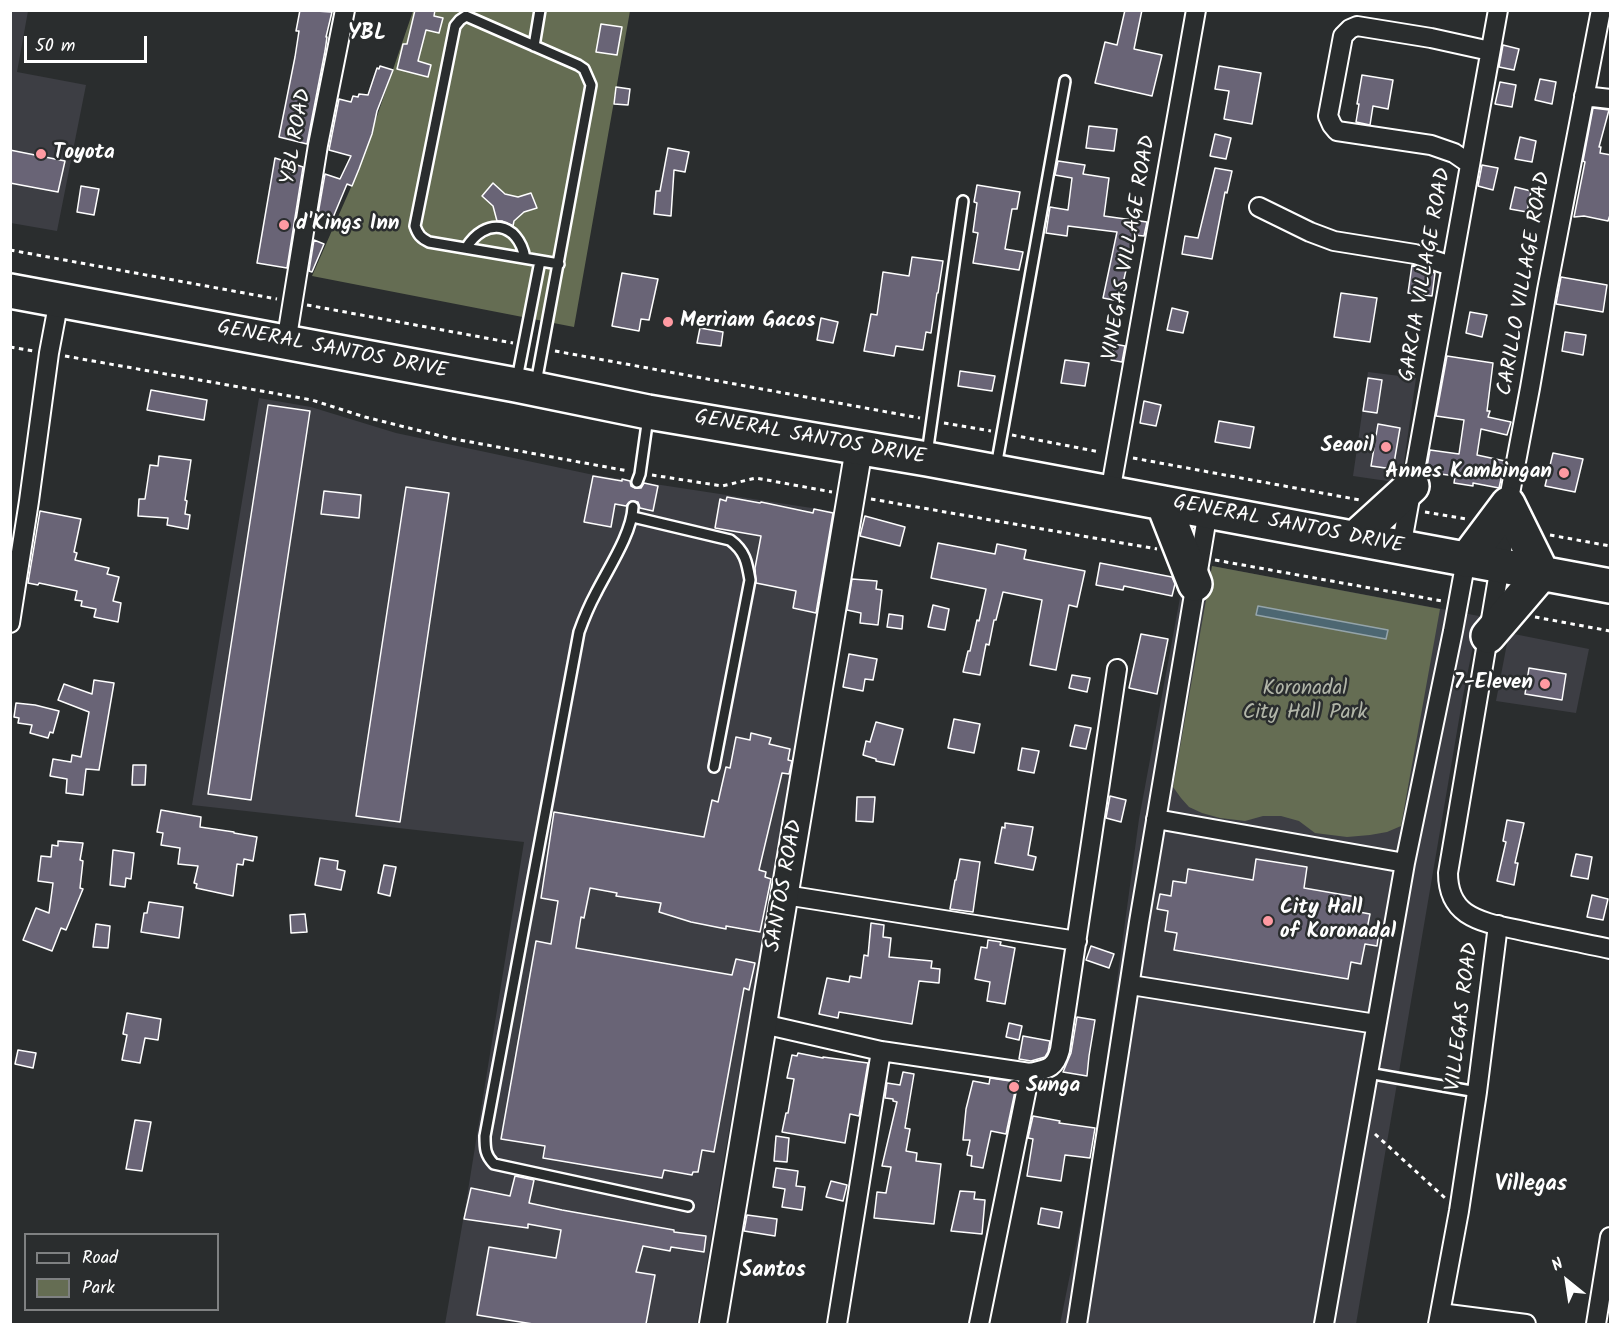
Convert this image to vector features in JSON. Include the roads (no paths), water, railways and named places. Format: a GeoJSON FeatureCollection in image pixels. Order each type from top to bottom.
{"type":"FeatureCollection","features":[{"type":"Feature","properties":{"kind":"highway","name":"GENERAL SANTOS DRIVE"},"geometry":{"type":"LineString","coordinates":[[10,291],[648,412],[927,459],[1611,586]]}},
{"type":"Feature","properties":{"kind":"highway"},"geometry":{"type":"LineString","coordinates":[[1355,538],[1404,500]]}},
{"type":"Feature","properties":{"kind":"highway"},"geometry":{"type":"LineString","coordinates":[[1163,503],[1202,571]]}},
{"type":"Feature","properties":{"kind":"highway"},"geometry":{"type":"LineString","coordinates":[[1466,560],[1508,504],[1542,573],[1488,636]]}},
{"type":"Feature","properties":{"kind":"street","name":"YBL ROAD"},"geometry":{"type":"LineString","coordinates":[[286,343],[318,145],[345,10]]}},
{"type":"Feature","properties":{"kind":"street","name":"VINEGAS VILLAGE ROAD"},"geometry":{"type":"LineString","coordinates":[[1110,493],[1196,10]]}},
{"type":"Feature","properties":{"kind":"street","name":"GARCIA VILLAGE ROAD"},"geometry":{"type":"LineString","coordinates":[[1401,548],[1404,500],[1451,266],[1498,10]]}},
{"type":"Feature","properties":{"kind":"street","name":"CARILLO VILLAGE ROAD"},"geometry":{"type":"LineString","coordinates":[[1500,566],[1508,504],[1601,10]]}},
{"type":"Feature","properties":{"kind":"street"},"geometry":{"type":"LineString","coordinates":[[1470,164],[1443,148],[1337,131],[1328,116],[1342,36],[1357,26],[1431,38],[1490,51]]}},
{"type":"Feature","properties":{"kind":"street"},"geometry":{"type":"LineString","coordinates":[[1584,96],[1611,99]]}},
{"type":"Feature","properties":{"kind":"street"},"geometry":{"type":"LineString","coordinates":[[1259,207],[1334,241],[1415,254],[1451,266]]}},
{"type":"Feature","properties":{"kind":"street"},"geometry":{"type":"LineString","coordinates":[[10,623],[49,353],[59,300]]}},
{"type":"Feature","properties":{"kind":"street","name":"SANTOS ROAD"},"geometry":{"type":"LineString","coordinates":[[713,1324],[859,448]]}},
{"type":"Feature","properties":{"kind":"street"},"geometry":{"type":"LineString","coordinates":[[1077,1324],[1156,819],[1202,571],[1208,511]]}},
{"type":"Feature","properties":{"kind":"street"},"geometry":{"type":"LineString","coordinates":[[1324,1324],[1405,864],[1466,560]]}},
{"type":"Feature","properties":{"kind":"street","name":"VILLEGAS ROAD"},"geometry":{"type":"LineString","coordinates":[[1439,1319],[1459,1211],[1477,1092],[1498,926],[1478,920],[1464,912],[1453,898],[1448,886],[1448,873],[1500,566]]}},
{"type":"Feature","properties":{"kind":"street"},"geometry":{"type":"LineString","coordinates":[[763,1024],[881,1051],[1030,1073],[1048,1069],[1058,1058],[1060,1050],[1117,669]]}},
{"type":"Feature","properties":{"kind":"street"},"geometry":{"type":"LineString","coordinates":[[1156,819],[1405,864]]}},
{"type":"Feature","properties":{"kind":"street"},"geometry":{"type":"LineString","coordinates":[[785,895],[1077,941]]}},
{"type":"Feature","properties":{"kind":"street"},"geometry":{"type":"LineString","coordinates":[[1498,926],[1611,949]]}},
{"type":"Feature","properties":{"kind":"street"},"geometry":{"type":"LineString","coordinates":[[1131,985],[1376,1024]]}},
{"type":"Feature","properties":{"kind":"street"},"geometry":{"type":"LineString","coordinates":[[837,1324],[881,1051]]}},
{"type":"Feature","properties":{"kind":"street"},"geometry":{"type":"LineString","coordinates":[[979,1324],[1030,1073]]}},
{"type":"Feature","properties":{"kind":"street"},"geometry":{"type":"LineString","coordinates":[[1596,1324],[1611,1237]]}},
{"type":"Feature","properties":{"kind":"street"},"geometry":{"type":"LineString","coordinates":[[1439,1319],[1526,1324]]}},
{"type":"Feature","properties":{"kind":"lane"},"geometry":{"type":"LineString","coordinates":[[534,46],[540,10]]}},
{"type":"Feature","properties":{"kind":"lane"},"geometry":{"type":"LineString","coordinates":[[525,387],[542,348],[559,264],[591,85],[584,69],[578,65],[466,16],[455,26],[415,226],[420,238],[429,242],[559,264]]}},
{"type":"Feature","properties":{"kind":"lane"},"geometry":{"type":"LineString","coordinates":[[995,472],[1065,81]]}},
{"type":"Feature","properties":{"kind":"lane"},"geometry":{"type":"LineString","coordinates":[[927,459],[963,201]]}},
{"type":"Feature","properties":{"kind":"lane"},"geometry":{"type":"LineString","coordinates":[[466,248],[482,230],[497,226],[512,232],[523,247],[525,258]]}},
{"type":"Feature","properties":{"kind":"lane"},"geometry":{"type":"LineString","coordinates":[[525,387],[523,345],[540,261]]}},
{"type":"Feature","properties":{"kind":"lane"},"geometry":{"type":"LineString","coordinates":[[638,478],[648,412]]}},
{"type":"Feature","properties":{"kind":"lane"},"geometry":{"type":"LineString","coordinates":[[688,1206],[494,1164],[488,1158],[485,1150],[485,1136],[579,632],[587,609],[617,553],[633,512],[729,540],[738,546],[746,560],[750,580],[714,767]]}},
{"type":"Feature","properties":{"kind":"lane"},"geometry":{"type":"LineString","coordinates":[[1368,1073],[1477,1092]]}},
{"type":"Feature","properties":{"kind":"water"},"geometry":{"type":"Polygon","coordinates":[[[1258,606],[1388,630],[1386,639],[1256,615],[1258,606]]]}},
{"type":"Feature","properties":{"kind":"place","name":"Toyota"},"geometry":{"type":"Point","coordinates":[41,154]}},
{"type":"Feature","properties":{"kind":"place","name":"d'Kings Inn"},"geometry":{"type":"Point","coordinates":[284,225]}},
{"type":"Feature","properties":{"kind":"place","name":"Merriam Gacos"},"geometry":{"type":"Point","coordinates":[668,322]}},
{"type":"Feature","properties":{"kind":"place","name":"Seaoil"},"geometry":{"type":"Point","coordinates":[1386,447]}},
{"type":"Feature","properties":{"kind":"place","name":"Annes Kambingan"},"geometry":{"type":"Point","coordinates":[1564,473]}},
{"type":"Feature","properties":{"kind":"place","name":"7-Eleven"},"geometry":{"type":"Point","coordinates":[1545,684]}},
{"type":"Feature","properties":{"kind":"place","name":"City Hall of Koronadal"},"geometry":{"type":"Point","coordinates":[1268,921]}},
{"type":"Feature","properties":{"kind":"place","name":"Sunga"},"geometry":{"type":"Point","coordinates":[1014,1087]}},
{"type":"Feature","properties":{"kind":"district","name":"YBL"},"geometry":{"type":"Point","coordinates":[367,35]}},
{"type":"Feature","properties":{"kind":"district","name":"Villegas"},"geometry":{"type":"Point","coordinates":[1531,1186]}},
{"type":"Feature","properties":{"kind":"district","name":"Santos"},"geometry":{"type":"Point","coordinates":[773,1272]}},
{"type":"Feature","properties":{"kind":"park label","name":"Koronadal City Hall Park"},"geometry":{"type":"Point","coordinates":[1305,702]}}]}
